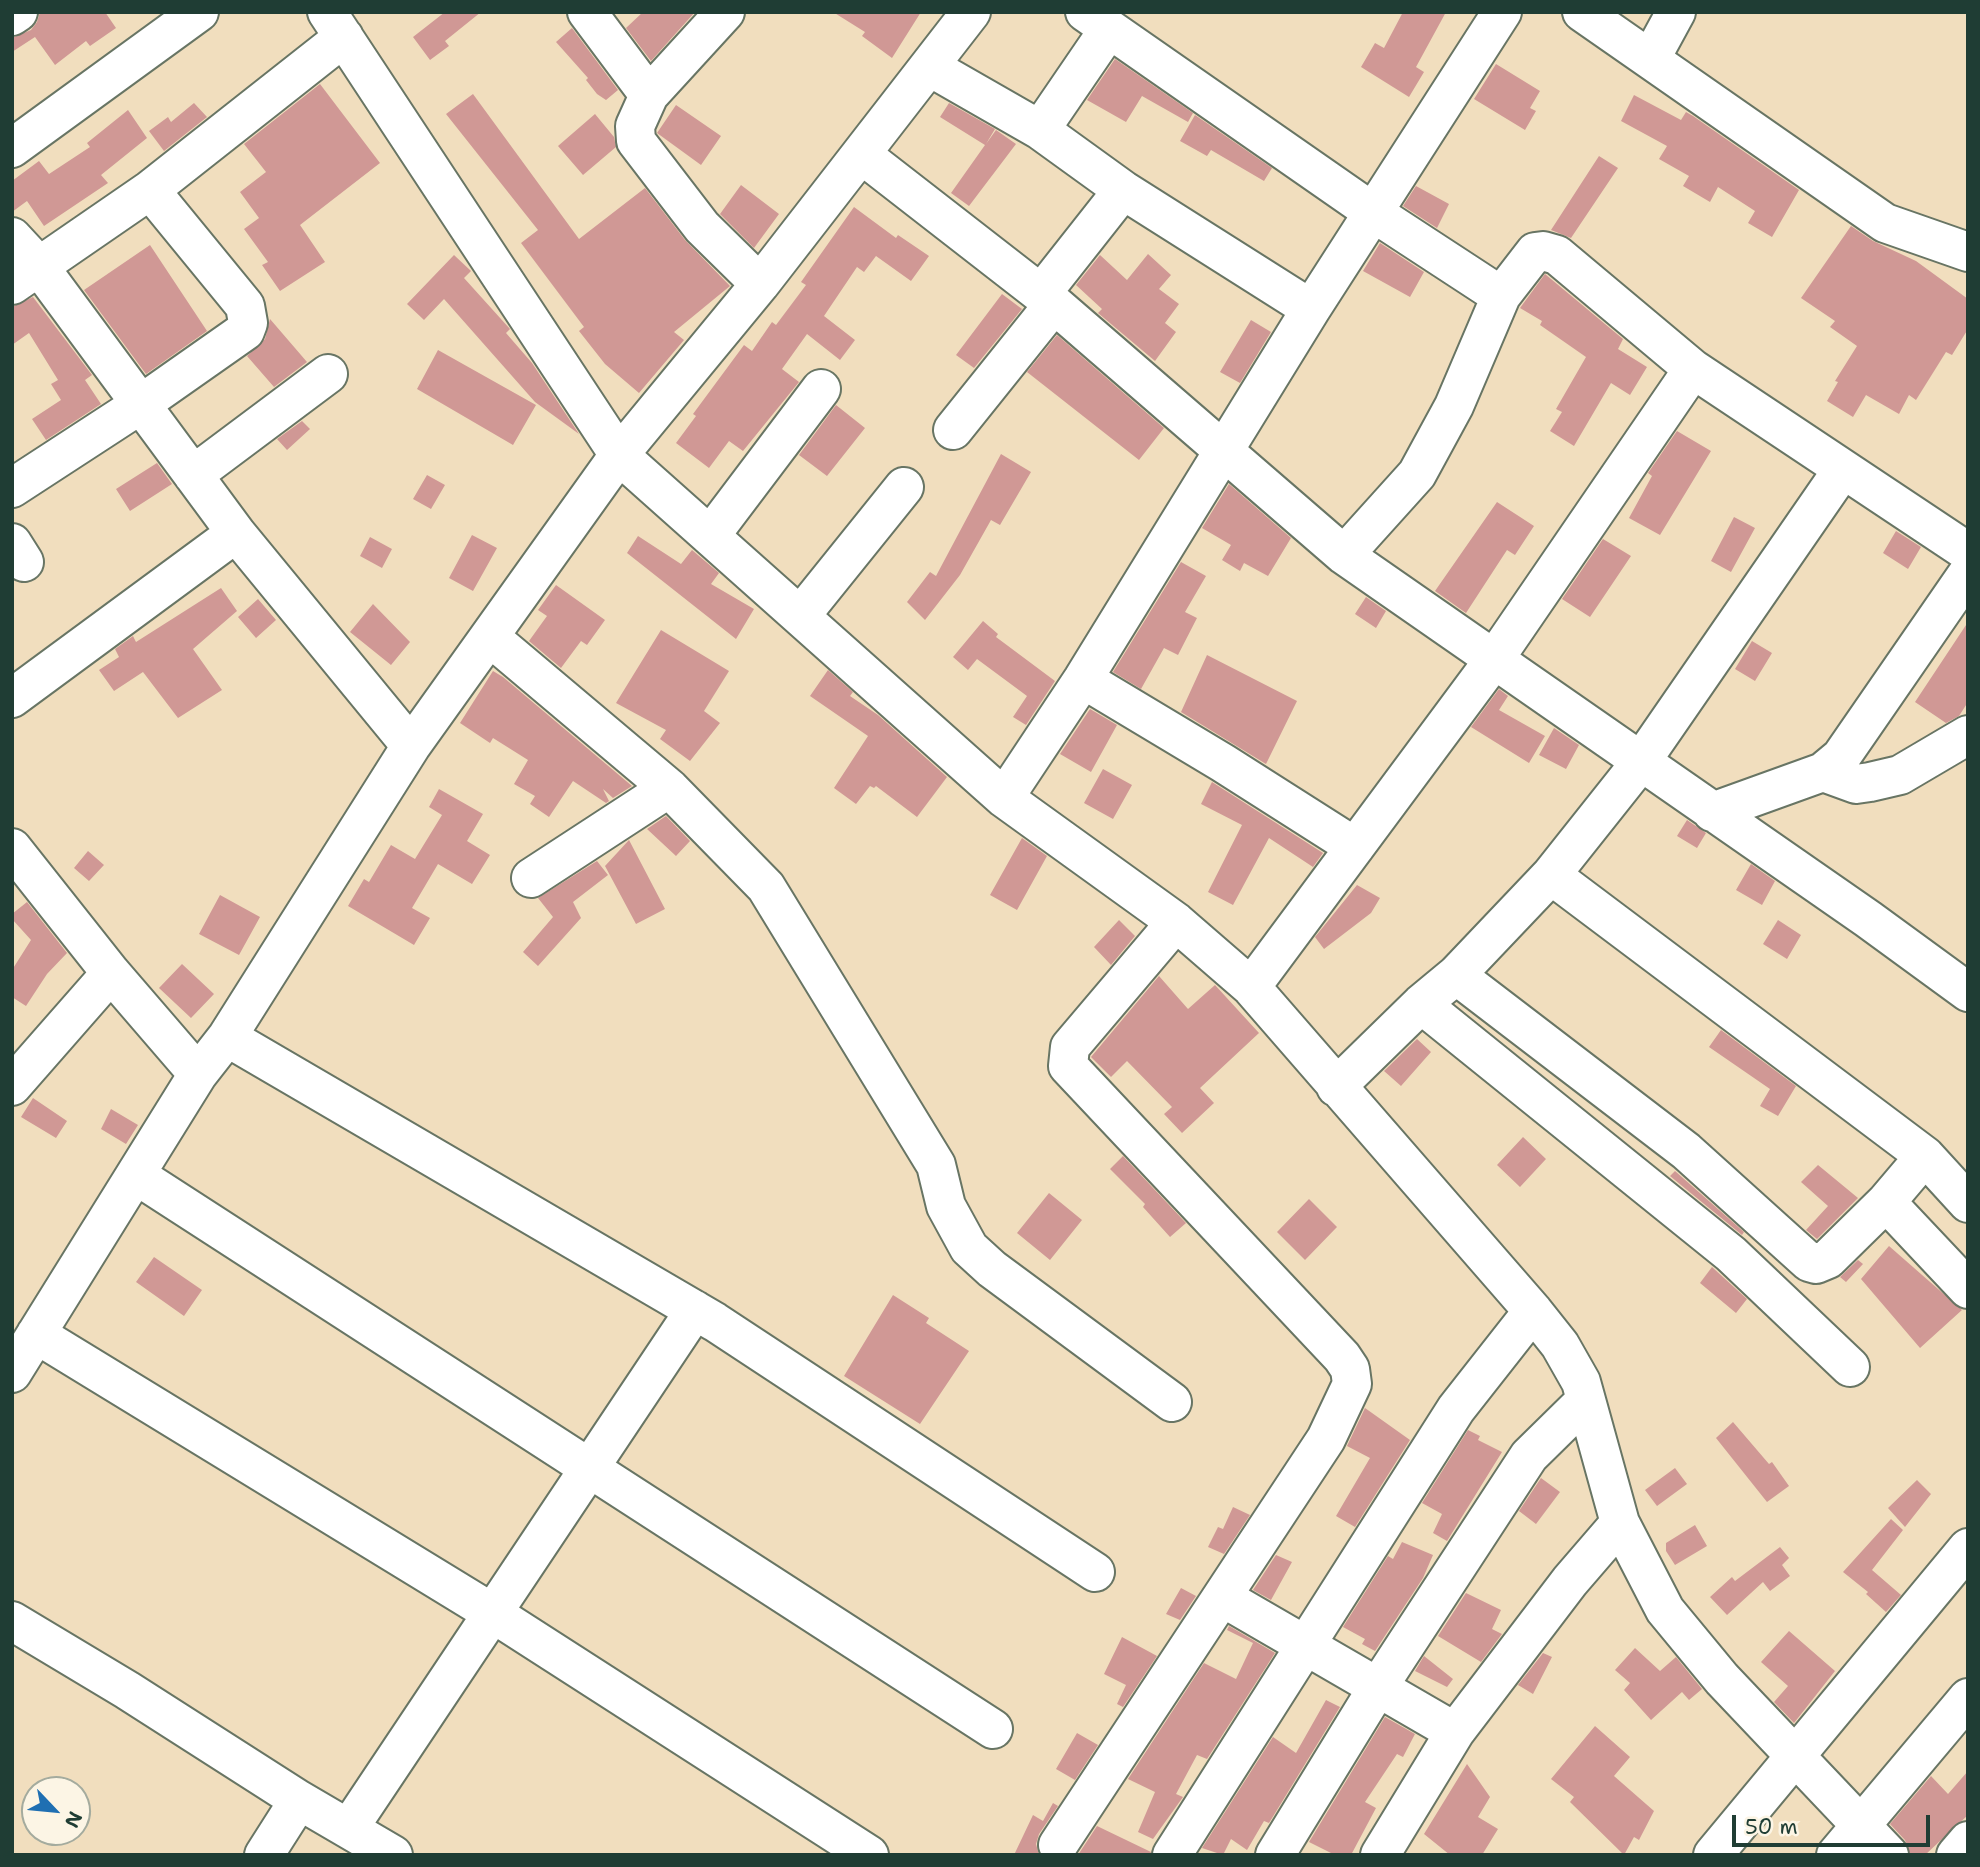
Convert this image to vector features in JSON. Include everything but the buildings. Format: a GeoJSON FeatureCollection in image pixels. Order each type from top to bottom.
{"type":"FeatureCollection","features":[{"type":"Feature","properties":{"kind":"street"},"geometry":{"type":"LineString","coordinates":[[12,16],[18,12]]}},
{"type":"Feature","properties":{"kind":"street"},"geometry":{"type":"LineString","coordinates":[[12,148],[199,12]]}},
{"type":"Feature","properties":{"kind":"street"},"geometry":{"type":"LineString","coordinates":[[587,12],[649,95]]}},
{"type":"Feature","properties":{"kind":"street"},"geometry":{"type":"LineString","coordinates":[[725,12],[649,95],[635,125],[636,141],[702,227],[761,284]]}},
{"type":"Feature","properties":{"kind":"street"},"geometry":{"type":"LineString","coordinates":[[12,1373],[198,1074],[227,1037],[411,746],[491,638],[619,455],[761,284],[971,12]]}},
{"type":"Feature","properties":{"kind":"street"},"geometry":{"type":"LineString","coordinates":[[1004,799],[1083,679],[1311,309],[1502,12]]}},
{"type":"Feature","properties":{"kind":"street"},"geometry":{"type":"LineString","coordinates":[[1582,12],[1656,35]]}},
{"type":"Feature","properties":{"kind":"street"},"geometry":{"type":"LineString","coordinates":[[1616,12],[1656,35],[1898,209],[1926,238],[1968,252]]}},
{"type":"Feature","properties":{"kind":"street"},"geometry":{"type":"LineString","coordinates":[[1040,130],[1097,21],[1374,214],[1501,296]]}},
{"type":"Feature","properties":{"kind":"street"},"geometry":{"type":"LineString","coordinates":[[25,275],[150,190],[335,24],[619,455],[1004,799],[1176,922],[1251,987],[1533,1311],[1560,1345],[1581,1382],[1620,1523],[1665,1610],[1722,1679],[1889,1855]]}},
{"type":"Feature","properties":{"kind":"street"},"geometry":{"type":"LineString","coordinates":[[930,66],[1040,130],[1123,190],[1311,309]]}},
{"type":"Feature","properties":{"kind":"street"},"geometry":{"type":"LineString","coordinates":[[861,154],[1048,299],[1224,454],[1344,555],[1968,992]]}},
{"type":"Feature","properties":{"kind":"street"},"geometry":{"type":"LineString","coordinates":[[12,488],[235,340],[248,323],[245,306],[150,190]]}},
{"type":"Feature","properties":{"kind":"street"},"geometry":{"type":"LineString","coordinates":[[953,430],[1123,190]]}},
{"type":"Feature","properties":{"kind":"street"},"geometry":{"type":"LineString","coordinates":[[12,237],[25,275],[141,404],[236,533],[411,746]]}},
{"type":"Feature","properties":{"kind":"street"},"geometry":{"type":"LineString","coordinates":[[1344,555],[1417,474],[1454,406],[1501,296],[1535,253],[1551,252],[1693,369],[1968,552]]}},
{"type":"Feature","properties":{"kind":"street"},"geometry":{"type":"LineString","coordinates":[[1251,987],[1493,661],[1693,369]]}},
{"type":"Feature","properties":{"kind":"street"},"geometry":{"type":"LineString","coordinates":[[193,475],[328,374]]}},
{"type":"Feature","properties":{"kind":"street"},"geometry":{"type":"LineString","coordinates":[[710,536],[821,389]]}},
{"type":"Feature","properties":{"kind":"street"},"geometry":{"type":"LineString","coordinates":[[1336,1087],[1421,1004],[1456,975],[1551,875],[1640,763],[1843,469]]}},
{"type":"Feature","properties":{"kind":"street"},"geometry":{"type":"LineString","coordinates":[[801,615],[904,487]]}},
{"type":"Feature","properties":{"kind":"street"},"geometry":{"type":"LineString","coordinates":[[12,698],[236,533]]}},
{"type":"Feature","properties":{"kind":"street"},"geometry":{"type":"LineString","coordinates":[[1712,812],[1823,772],[1841,757],[1968,573]]}},
{"type":"Feature","properties":{"kind":"street"},"geometry":{"type":"LineString","coordinates":[[491,638],[669,788],[766,887],[936,1165],[946,1206],[969,1248],[992,1269],[1172,1402]]}},
{"type":"Feature","properties":{"kind":"street"},"geometry":{"type":"LineString","coordinates":[[1083,679],[1223,763],[1355,847]]}},
{"type":"Feature","properties":{"kind":"street"},"geometry":{"type":"LineString","coordinates":[[1823,772],[1856,784],[1900,775],[1968,735]]}},
{"type":"Feature","properties":{"kind":"street"},"geometry":{"type":"LineString","coordinates":[[531,878],[669,788]]}},
{"type":"Feature","properties":{"kind":"street"},"geometry":{"type":"LineString","coordinates":[[12,848],[111,973],[198,1074]]}},
{"type":"Feature","properties":{"kind":"street"},"geometry":{"type":"LineString","coordinates":[[1551,875],[1925,1157],[1968,1202]]}},
{"type":"Feature","properties":{"kind":"street"},"geometry":{"type":"LineString","coordinates":[[1058,1845],[1326,1439],[1352,1384],[1350,1368],[1342,1357],[1068,1066],[1070,1047],[1176,922]]}},
{"type":"Feature","properties":{"kind":"street"},"geometry":{"type":"LineString","coordinates":[[12,1086],[111,973]]}},
{"type":"Feature","properties":{"kind":"street"},"geometry":{"type":"LineString","coordinates":[[1456,975],[1686,1151],[1809,1262],[1816,1264],[1828,1259],[1925,1157]]}},
{"type":"Feature","properties":{"kind":"street"},"geometry":{"type":"LineString","coordinates":[[1421,1004],[1731,1254],[1850,1367]]}},
{"type":"Feature","properties":{"kind":"street"},"geometry":{"type":"LineString","coordinates":[[227,1037],[695,1310],[1095,1572]]}},
{"type":"Feature","properties":{"kind":"street"},"geometry":{"type":"LineString","coordinates":[[136,1175],[993,1729]]}},
{"type":"Feature","properties":{"kind":"street"},"geometry":{"type":"LineString","coordinates":[[1885,1202],[1968,1289]]}},
{"type":"Feature","properties":{"kind":"street"},"geometry":{"type":"LineString","coordinates":[[349,1828],[695,1310]]}},
{"type":"Feature","properties":{"kind":"street"},"geometry":{"type":"LineString","coordinates":[[1172,1855],[1456,1409],[1533,1311]]}},
{"type":"Feature","properties":{"kind":"street"},"geometry":{"type":"LineString","coordinates":[[36,1334],[494,1614],[869,1855]]}},
{"type":"Feature","properties":{"kind":"street"},"geometry":{"type":"LineString","coordinates":[[1275,1855],[1378,1687],[1529,1457],[1586,1400]]}},
{"type":"Feature","properties":{"kind":"street"},"geometry":{"type":"LineString","coordinates":[[1380,1855],[1455,1732],[1570,1581],[1620,1523]]}},
{"type":"Feature","properties":{"kind":"street"},"geometry":{"type":"LineString","coordinates":[[1713,1855],[1793,1755],[1968,1548]]}},
{"type":"Feature","properties":{"kind":"street"},"geometry":{"type":"LineString","coordinates":[[1222,1597],[1455,1732]]}},
{"type":"Feature","properties":{"kind":"street"},"geometry":{"type":"LineString","coordinates":[[12,1621],[127,1690],[299,1800],[393,1855]]}},
{"type":"Feature","properties":{"kind":"street"},"geometry":{"type":"LineString","coordinates":[[1836,1855],[1968,1698]]}},
{"type":"Feature","properties":{"kind":"street"},"geometry":{"type":"LineString","coordinates":[[264,1855],[299,1800]]}},
{"type":"Feature","properties":{"kind":"street"},"geometry":{"type":"LineString","coordinates":[[1956,1855],[1968,1841]]}}]}
